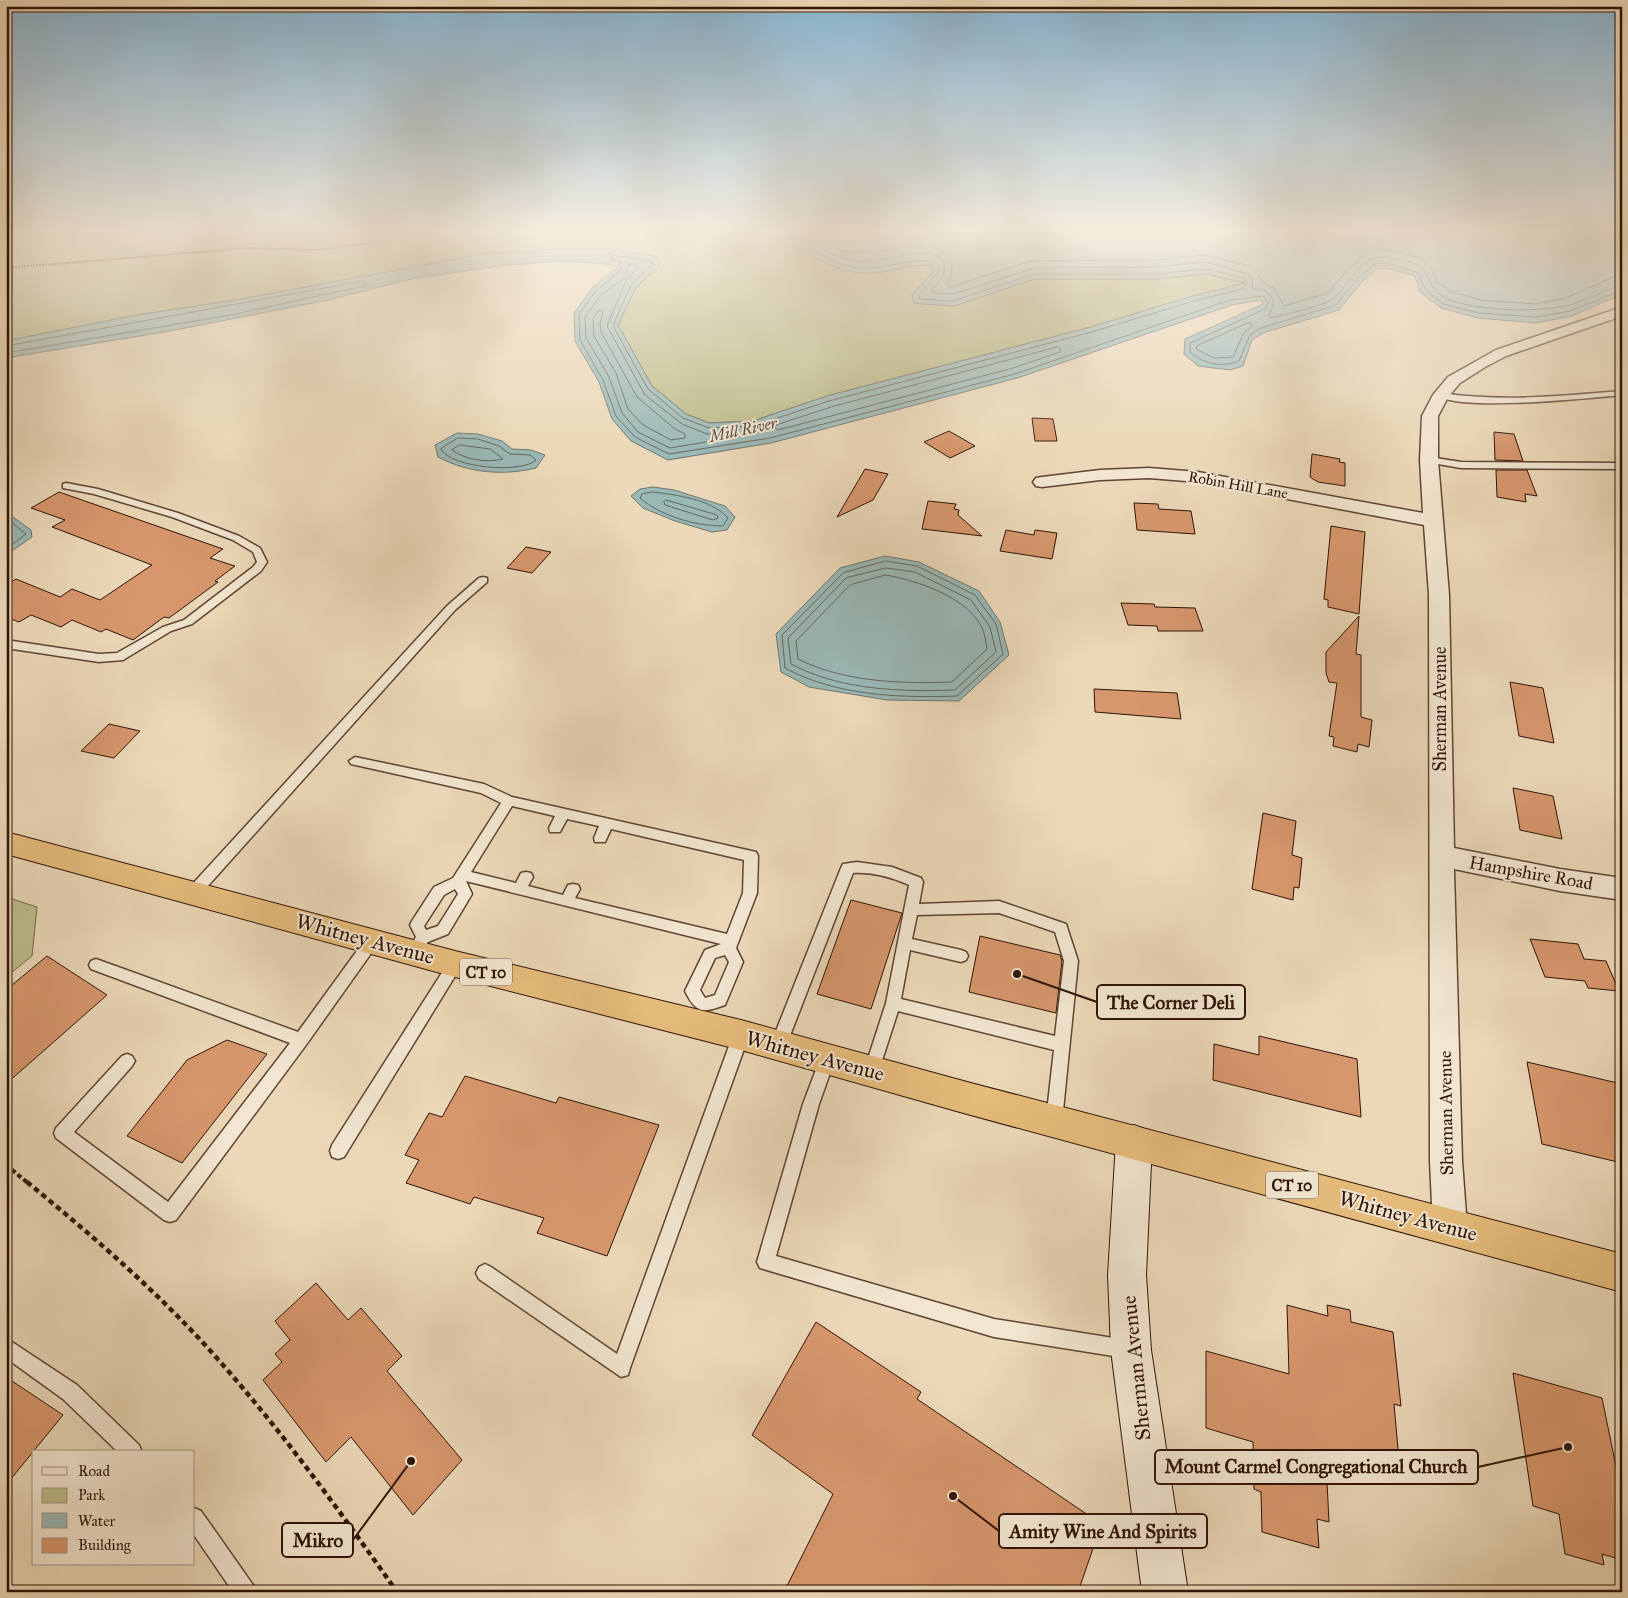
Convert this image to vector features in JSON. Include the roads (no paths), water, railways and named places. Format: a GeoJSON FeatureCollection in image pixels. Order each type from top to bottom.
{"type":"FeatureCollection","features":[{"type":"Feature","properties":{"kind":"highway","name":"Whitney Avenue"},"geometry":{"type":"LineString","coordinates":[[6,843],[372,941],[419,945],[455,964],[698,1014],[741,1035],[778,1046],[1622,1273]]}},
{"type":"Feature","properties":{"kind":"main road","name":"Sherman Avenue"},"geometry":{"type":"LineString","coordinates":[[1134,1142],[1127,1275],[1131,1350],[1164,1592]]}},
{"type":"Feature","properties":{"kind":"street","name":"Sherman Avenue"},"geometry":{"type":"LineString","coordinates":[[1450,1227],[1446,1161],[1439,595],[1429,460],[1430,416],[1440,395],[1454,380],[1479,364],[1501,353],[1622,311]]}},
{"type":"Feature","properties":{"kind":"street","name":"Robin Hill Lane"},"geometry":{"type":"LineString","coordinates":[[1042,482],[1100,475],[1149,473],[1198,477],[1433,522]]}},
{"type":"Feature","properties":{"kind":"street","name":"Hampshire Road"},"geometry":{"type":"LineString","coordinates":[[1441,856],[1560,880],[1622,889]]}},
{"type":"Feature","properties":{"kind":"lane"},"geometry":{"type":"LineString","coordinates":[[1440,395],[1469,399],[1510,399],[1622,393]]}},
{"type":"Feature","properties":{"kind":"lane"},"geometry":{"type":"LineString","coordinates":[[1429,460],[1461,464],[1622,466]]}},
{"type":"Feature","properties":{"kind":"lane"},"geometry":{"type":"LineString","coordinates":[[6,644],[99,658],[119,657],[167,629],[188,622],[257,569],[262,562],[257,550],[236,538],[113,496],[66,486]]}},
{"type":"Feature","properties":{"kind":"lane"},"geometry":{"type":"LineString","coordinates":[[193,893],[451,608],[483,580]]}},
{"type":"Feature","properties":{"kind":"lane"},"geometry":{"type":"LineString","coordinates":[[355,761],[484,789],[509,801],[563,814],[751,856],[750,893],[731,944],[736,962],[720,1000],[698,1014],[692,991],[710,954],[731,944]]}},
{"type":"Feature","properties":{"kind":"lane"},"geometry":{"type":"LineString","coordinates":[[460,878],[465,894],[443,930],[419,945],[416,925],[439,891],[460,878],[509,801]]}},
{"type":"Feature","properties":{"kind":"lane"},"geometry":{"type":"LineString","coordinates":[[555,828],[563,814]]}},
{"type":"Feature","properties":{"kind":"lane"},"geometry":{"type":"LineString","coordinates":[[600,838],[607,824]]}},
{"type":"Feature","properties":{"kind":"lane"},"geometry":{"type":"LineString","coordinates":[[778,1046],[848,868],[864,867],[904,876],[916,882],[912,910],[893,1003],[872,1071]]}},
{"type":"Feature","properties":{"kind":"lane"},"geometry":{"type":"LineString","coordinates":[[519,890],[526,877]]}},
{"type":"Feature","properties":{"kind":"lane"},"geometry":{"type":"LineString","coordinates":[[460,878],[519,890],[731,944]]}},
{"type":"Feature","properties":{"kind":"lane"},"geometry":{"type":"LineString","coordinates":[[567,902],[573,889]]}},
{"type":"Feature","properties":{"kind":"lane"},"geometry":{"type":"LineString","coordinates":[[912,910],[999,908],[1061,928],[1072,961],[1054,1121]]}},
{"type":"Feature","properties":{"kind":"lane"},"geometry":{"type":"LineString","coordinates":[[127,1061],[62,1133],[170,1214],[301,1040],[372,941]]}},
{"type":"Feature","properties":{"kind":"lane"},"geometry":{"type":"LineString","coordinates":[[904,943],[960,956]]}},
{"type":"Feature","properties":{"kind":"lane"},"geometry":{"type":"LineString","coordinates":[[338,1151],[455,964]]}},
{"type":"Feature","properties":{"kind":"lane"},"geometry":{"type":"LineString","coordinates":[[96,965],[301,1040]]}},
{"type":"Feature","properties":{"kind":"lane"},"geometry":{"type":"LineString","coordinates":[[893,1003],[1062,1046]]}},
{"type":"Feature","properties":{"kind":"lane"},"geometry":{"type":"LineString","coordinates":[[485,1273],[621,1368],[741,1035]]}},
{"type":"Feature","properties":{"kind":"lane"},"geometry":{"type":"LineString","coordinates":[[827,1059],[810,1104],[766,1262],[994,1328],[1131,1350]]}},
{"type":"Feature","properties":{"kind":"lane"},"geometry":{"type":"LineString","coordinates":[[6,1347],[70,1392],[130,1450]]}},
{"type":"Feature","properties":{"kind":"lane"},"geometry":{"type":"LineString","coordinates":[[195,1519],[246,1592]]}},
{"type":"Feature","properties":{"kind":"water"},"geometry":{"type":"Polygon","coordinates":[[[212,304],[310,304],[170,331],[6,358],[6,341],[137,315],[212,304]]]}},
{"type":"Feature","properties":{"kind":"water","name":"Mill River"},"geometry":{"type":"Polygon","coordinates":[[[581,304],[628,304],[618,325],[652,386],[686,414],[709,423],[753,421],[827,396],[1087,328],[1168,304],[1240,304],[1017,378],[771,443],[668,460],[631,441],[612,419],[599,382],[575,341],[574,313],[581,304]]]}},
{"type":"Feature","properties":{"kind":"water"},"geometry":{"type":"Polygon","coordinates":[[[922,304],[961,304],[954,306],[922,304]]]}},
{"type":"Feature","properties":{"kind":"water"},"geometry":{"type":"Polygon","coordinates":[[[1263,304],[1344,304],[1339,310],[1263,333],[1252,340],[1243,366],[1230,370],[1198,366],[1184,354],[1185,339],[1263,304]]]}},
{"type":"Feature","properties":{"kind":"water"},"geometry":{"type":"Polygon","coordinates":[[[1435,304],[1600,304],[1572,316],[1536,323],[1478,318],[1441,308],[1435,304]]]}},
{"type":"Feature","properties":{"kind":"water"},"geometry":{"type":"Polygon","coordinates":[[[457,433],[478,434],[502,441],[512,449],[531,450],[545,455],[536,468],[511,472],[486,472],[461,467],[438,457],[435,445],[457,433]]]}},
{"type":"Feature","properties":{"kind":"water"},"geometry":{"type":"Polygon","coordinates":[[[653,487],[674,490],[725,506],[735,517],[727,530],[712,532],[675,521],[643,508],[631,496],[640,489],[653,487]]]}},
{"type":"Feature","properties":{"kind":"water"},"geometry":{"type":"Polygon","coordinates":[[[6,512],[31,530],[32,537],[6,555],[6,512]]]}},
{"type":"Feature","properties":{"kind":"water"},"geometry":{"type":"Polygon","coordinates":[[[885,556],[919,562],[979,591],[1000,622],[1009,655],[959,701],[887,700],[809,687],[781,672],[776,634],[840,568],[885,556]]]}},
{"type":"Feature","properties":{"kind":"place","name":"The Corner Deli"},"geometry":{"type":"Point","coordinates":[1017,974]}},
{"type":"Feature","properties":{"kind":"place","name":"Mount Carmel Congregational Church"},"geometry":{"type":"Point","coordinates":[1568,1447]}},
{"type":"Feature","properties":{"kind":"place","name":"Mikro"},"geometry":{"type":"Point","coordinates":[411,1461]}},
{"type":"Feature","properties":{"kind":"place","name":"Amity Wine And Spirits"},"geometry":{"type":"Point","coordinates":[953,1496]}}]}
